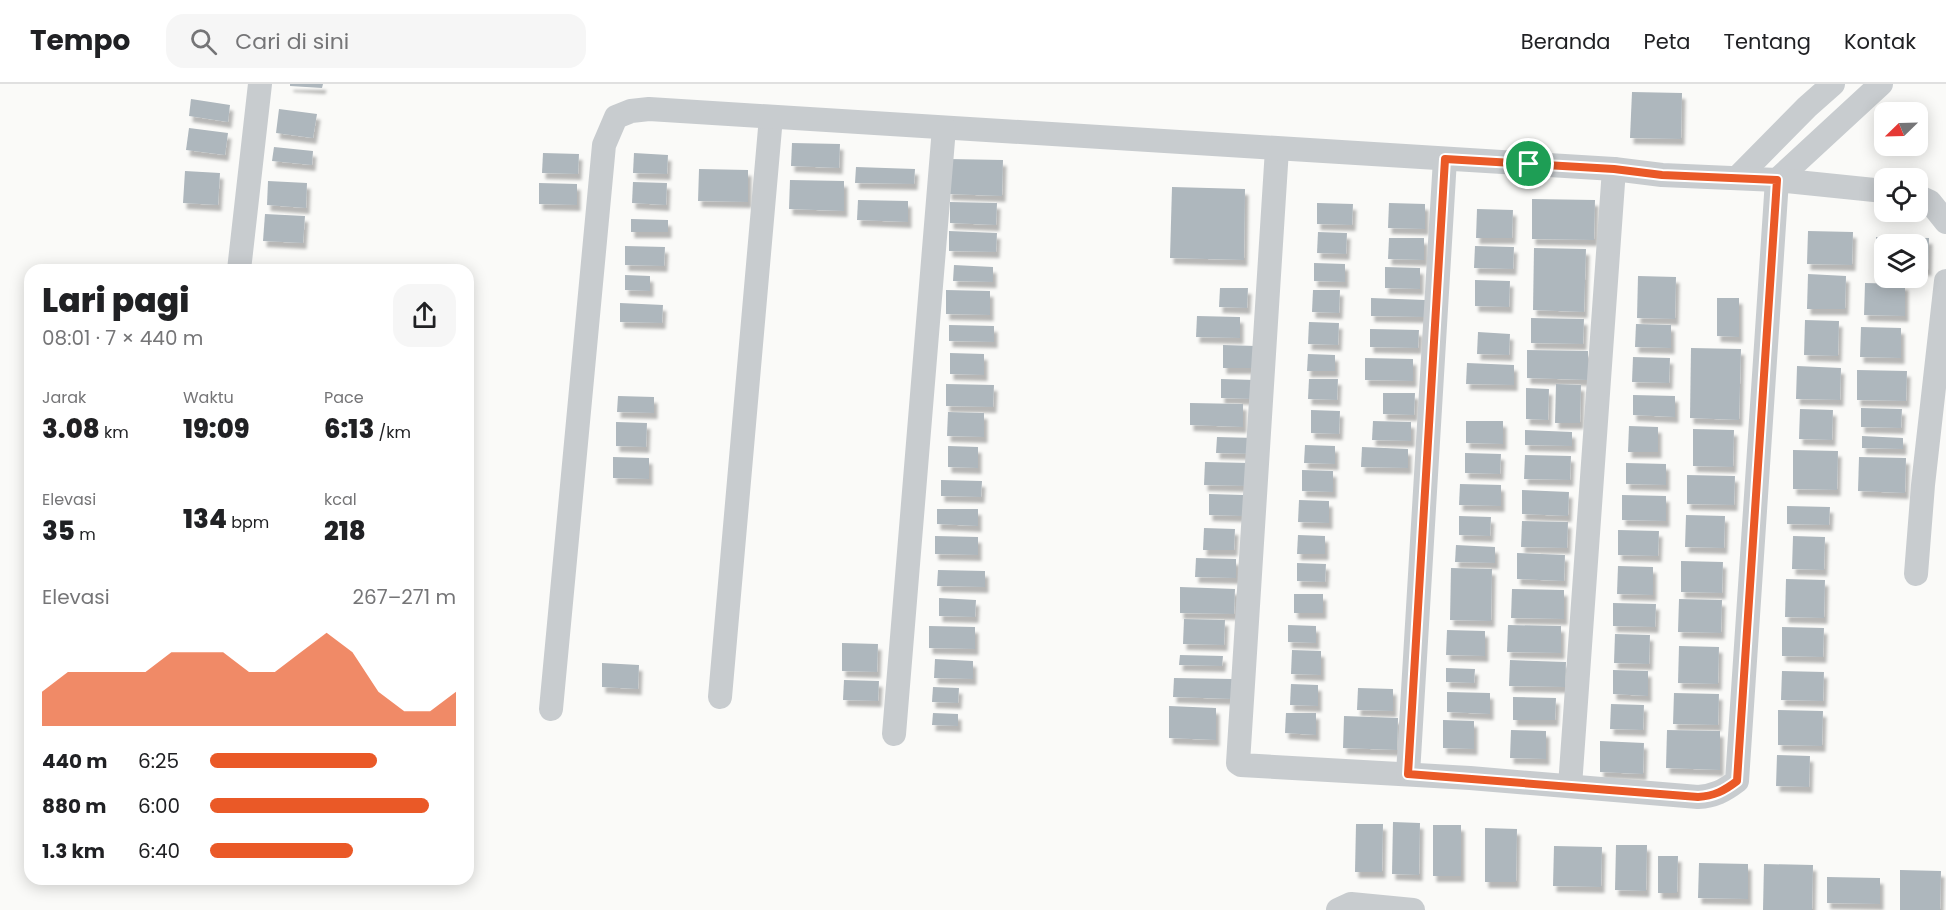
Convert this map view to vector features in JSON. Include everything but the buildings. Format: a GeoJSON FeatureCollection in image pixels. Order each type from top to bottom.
{"type":"FeatureCollection","features":[{"type":"Feature","properties":{"kind":"street"},"geometry":{"type":"LineString","coordinates":[[240,264],[260,84]]}},
{"type":"Feature","properties":{"kind":"street"},"geometry":{"type":"LineString","coordinates":[[1737,178],[1806,107],[1833,84]]}},
{"type":"Feature","properties":{"kind":"street"},"geometry":{"type":"LineString","coordinates":[[1277,148],[1238,763],[1240,765],[1408,774],[1698,797],[1712,796],[1724,791],[1737,781],[1777,180],[1881,84]]}},
{"type":"Feature","properties":{"kind":"street"},"geometry":{"type":"LineString","coordinates":[[550,709],[604,146],[616,117],[631,111],[649,109],[1614,169],[1662,175],[1777,180],[1874,190]]}},
{"type":"Feature","properties":{"kind":"street"},"geometry":{"type":"LineString","coordinates":[[720,697],[771,117]]}},
{"type":"Feature","properties":{"kind":"street"},"geometry":{"type":"LineString","coordinates":[[894,734],[944,128]]}},
{"type":"Feature","properties":{"kind":"street"},"geometry":{"type":"LineString","coordinates":[[1408,774],[1445,159]]}},
{"type":"Feature","properties":{"kind":"street"},"geometry":{"type":"LineString","coordinates":[[1570,786],[1614,169]]}},
{"type":"Feature","properties":{"kind":"street"},"geometry":{"type":"LineString","coordinates":[[1928,201],[1946,222]]}},
{"type":"Feature","properties":{"kind":"street"},"geometry":{"type":"LineString","coordinates":[[1916,574],[1923,485],[1946,281]]}},
{"type":"Feature","properties":{"kind":"street"},"geometry":{"type":"LineString","coordinates":[[1338,910],[1351,904],[1413,910]]}},
{"type":"Feature","properties":{"kind":"route"},"geometry":{"type":"LineString","coordinates":[[1445,159],[1529,164],[1614,169],[1662,175],[1777,180],[1737,781],[1724,791],[1712,796],[1698,797],[1408,774],[1445,159]]}}]}
